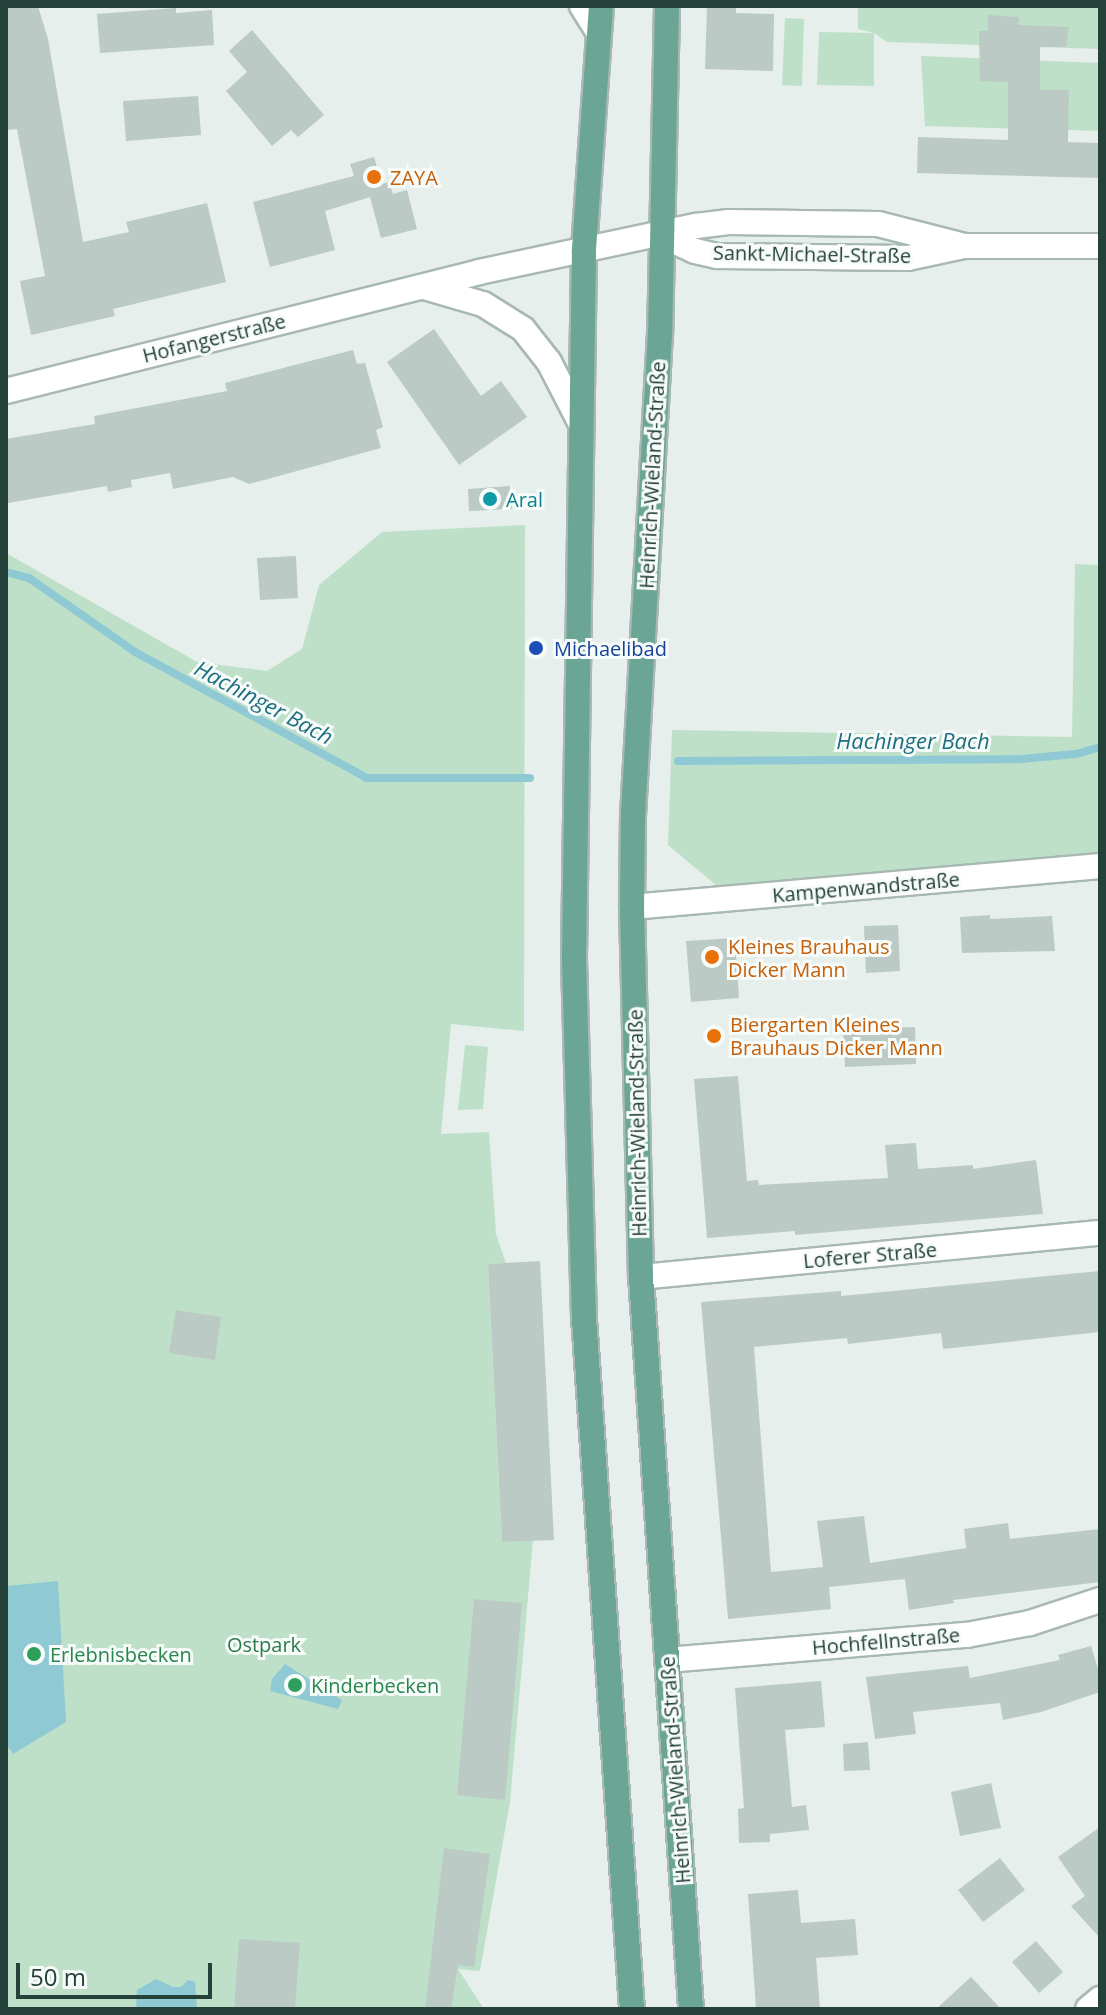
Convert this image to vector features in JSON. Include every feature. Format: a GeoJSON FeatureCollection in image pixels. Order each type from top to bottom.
{"type":"FeatureCollection","features":[{"type":"Feature","properties":{"kind":"main road","name":"Heinrich-Wieland-Straße"},"geometry":{"type":"LineString","coordinates":[[666,7],[663,236],[633,814],[632,907],[641,1277],[691,2009]]}},
{"type":"Feature","properties":{"kind":"main road"},"geometry":{"type":"LineString","coordinates":[[597,12],[584,250],[574,887],[585,1334],[632,2009]]}},
{"type":"Feature","properties":{"kind":"street","name":"Sankt-Michael-Straße"},"geometry":{"type":"LineString","coordinates":[[584,250],[729,222],[878,224],[964,246]]}},
{"type":"Feature","properties":{"kind":"street","name":"Sankt-Michael-Straße"},"geometry":{"type":"LineString","coordinates":[[663,236],[695,251],[717,256],[908,258],[964,246],[1100,246]]}},
{"type":"Feature","properties":{"kind":"street","name":"Hofangerstraße"},"geometry":{"type":"LineString","coordinates":[[6,391],[422,286],[584,250]]}},
{"type":"Feature","properties":{"kind":"street"},"geometry":{"type":"LineString","coordinates":[[422,286],[483,304],[523,329],[549,362],[581,424]]}},
{"type":"Feature","properties":{"kind":"street","name":"Kampenwandstraße"},"geometry":{"type":"LineString","coordinates":[[632,907],[1100,866]]}},
{"type":"Feature","properties":{"kind":"street","name":"Loferer Straße"},"geometry":{"type":"LineString","coordinates":[[641,1277],[1100,1233]]}},
{"type":"Feature","properties":{"kind":"street","name":"Hochfellnstraße"},"geometry":{"type":"LineString","coordinates":[[667,1660],[967,1635],[1030,1623],[1100,1600]]}},
{"type":"Feature","properties":{"kind":"street"},"geometry":{"type":"LineString","coordinates":[[1088,2009],[1100,1999]]}},
{"type":"Feature","properties":{"kind":"green space"},"geometry":{"type":"Polygon","coordinates":[[[858,6],[1100,6],[1100,49],[887,42],[874,33],[858,29],[858,6]]]}},
{"type":"Feature","properties":{"kind":"green space"},"geometry":{"type":"Polygon","coordinates":[[[785,18],[804,19],[802,86],[782,85],[785,18]]]}},
{"type":"Feature","properties":{"kind":"green space"},"geometry":{"type":"Polygon","coordinates":[[[819,32],[874,33],[874,86],[817,85],[819,32]]]}},
{"type":"Feature","properties":{"kind":"green space"},"geometry":{"type":"Polygon","coordinates":[[[921,56],[1100,63],[1100,131],[925,126],[921,56]]]}},
{"type":"Feature","properties":{"kind":"green space","name":"Ostpark"},"geometry":{"type":"Polygon","coordinates":[[[525,525],[524,1031],[451,1024],[441,1134],[489,1132],[496,1234],[506,1263],[488,1264],[502,1542],[533,1540],[510,1802],[480,1971],[458,1969],[484,2009],[6,2009],[6,553],[197,662],[267,671],[302,649],[319,585],[382,532],[525,525]]]}},
{"type":"Feature","properties":{"kind":"green space"},"geometry":{"type":"Polygon","coordinates":[[[1075,564],[1100,565],[1100,854],[717,886],[668,845],[672,730],[1072,737],[1075,564]]]}},
{"type":"Feature","properties":{"kind":"green space"},"geometry":{"type":"Polygon","coordinates":[[[465,1045],[488,1047],[483,1109],[458,1110],[465,1045]]]}},
{"type":"Feature","properties":{"kind":"water","name":"Erlebnisbecken"},"geometry":{"type":"Polygon","coordinates":[[[58,1581],[66,1722],[13,1754],[6,1744],[6,1586],[58,1581]]]}},
{"type":"Feature","properties":{"kind":"water","name":"Kinderbecken"},"geometry":{"type":"Polygon","coordinates":[[[285,1664],[342,1700],[338,1709],[270,1691],[272,1679],[285,1664]]]}},
{"type":"Feature","properties":{"kind":"water"},"geometry":{"type":"Polygon","coordinates":[[[156,1979],[173,1987],[181,1987],[188,1980],[195,1982],[197,2009],[136,2009],[137,1990],[156,1979]]]}},
{"type":"Feature","properties":{"kind":"building"},"geometry":{"type":"Polygon","coordinates":[[[6,6],[38,6],[48,39],[83,242],[129,232],[126,222],[207,203],[226,282],[113,309],[115,316],[31,335],[20,281],[45,276],[17,129],[6,130],[6,6]]]}},
{"type":"Feature","properties":{"kind":"building"},"geometry":{"type":"Polygon","coordinates":[[[707,6],[736,6],[736,13],[774,14],[773,71],[705,69],[707,6]]]}},
{"type":"Feature","properties":{"kind":"building"},"geometry":{"type":"Polygon","coordinates":[[[176,8],[176,13],[212,10],[214,45],[100,53],[97,14],[176,8]]]}},
{"type":"Feature","properties":{"kind":"building"},"geometry":{"type":"Polygon","coordinates":[[[988,15],[1019,17],[1018,25],[1069,27],[1066,47],[1040,47],[1040,90],[1069,90],[1068,142],[1100,143],[1100,178],[917,173],[918,137],[1008,140],[1008,82],[980,81],[979,31],[988,31],[988,15]]]}},
{"type":"Feature","properties":{"kind":"building"},"geometry":{"type":"Polygon","coordinates":[[[252,30],[324,115],[298,137],[291,130],[272,146],[226,91],[247,72],[229,51],[252,30]]]}},
{"type":"Feature","properties":{"kind":"building"},"geometry":{"type":"Polygon","coordinates":[[[198,96],[201,135],[126,141],[123,101],[198,96]]]}},
{"type":"Feature","properties":{"kind":"building"},"geometry":{"type":"Polygon","coordinates":[[[374,157],[382,184],[389,182],[393,194],[407,190],[417,229],[381,238],[370,197],[325,211],[335,250],[270,267],[253,202],[354,176],[350,164],[374,157]]]}},
{"type":"Feature","properties":{"kind":"building"},"geometry":{"type":"Polygon","coordinates":[[[434,329],[481,396],[501,381],[527,417],[459,465],[387,362],[434,329]]]}},
{"type":"Feature","properties":{"kind":"building"},"geometry":{"type":"Polygon","coordinates":[[[353,350],[357,364],[365,363],[383,427],[376,430],[381,448],[249,484],[233,477],[173,489],[170,473],[131,480],[132,487],[108,492],[107,486],[8,503],[6,439],[95,424],[94,416],[227,391],[225,383],[353,350]]]}},
{"type":"Feature","properties":{"kind":"building","name":"Aral"},"geometry":{"type":"Polygon","coordinates":[[[510,486],[512,509],[469,511],[468,489],[510,486]]]}},
{"type":"Feature","properties":{"kind":"building"},"geometry":{"type":"Polygon","coordinates":[[[296,556],[298,598],[260,600],[257,558],[296,556]]]}},
{"type":"Feature","properties":{"kind":"building"},"geometry":{"type":"Polygon","coordinates":[[[990,915],[990,919],[1052,916],[1055,951],[962,953],[960,917],[990,915]]]}},
{"type":"Feature","properties":{"kind":"building"},"geometry":{"type":"Polygon","coordinates":[[[898,925],[900,971],[866,973],[864,926],[898,925]]]}},
{"type":"Feature","properties":{"kind":"building","name":"Kleines Brauhaus Dicker Mann"},"geometry":{"type":"Polygon","coordinates":[[[735,938],[739,998],[691,1002],[686,941],[735,938]]]}},
{"type":"Feature","properties":{"kind":"building"},"geometry":{"type":"Polygon","coordinates":[[[915,1027],[916,1064],[845,1067],[843,1030],[915,1027]]]}},
{"type":"Feature","properties":{"kind":"building"},"geometry":{"type":"Polygon","coordinates":[[[738,1076],[747,1181],[758,1180],[759,1185],[888,1178],[885,1145],[916,1143],[918,1169],[973,1165],[973,1169],[1036,1160],[1043,1214],[795,1235],[795,1231],[707,1238],[694,1079],[738,1076]]]}},
{"type":"Feature","properties":{"kind":"building"},"geometry":{"type":"Polygon","coordinates":[[[540,1261],[554,1540],[502,1542],[488,1264],[540,1261]]]}},
{"type":"Feature","properties":{"kind":"building"},"geometry":{"type":"Polygon","coordinates":[[[1100,1271],[1100,1332],[943,1349],[941,1333],[848,1344],[847,1338],[754,1347],[771,1572],[823,1567],[817,1521],[864,1516],[870,1563],[966,1548],[964,1529],[1008,1523],[1010,1539],[1100,1529],[1100,1582],[953,1600],[954,1603],[909,1610],[905,1579],[829,1587],[831,1609],[728,1619],[701,1302],[841,1291],[841,1296],[1100,1271]]]}},
{"type":"Feature","properties":{"kind":"building"},"geometry":{"type":"Polygon","coordinates":[[[176,1310],[221,1317],[215,1360],[169,1353],[176,1310]]]}},
{"type":"Feature","properties":{"kind":"building"},"geometry":{"type":"Polygon","coordinates":[[[474,1599],[522,1603],[505,1800],[457,1795],[474,1599]]]}},
{"type":"Feature","properties":{"kind":"building"},"geometry":{"type":"Polygon","coordinates":[[[1091,1646],[1100,1675],[1100,1692],[1041,1712],[1003,1720],[1000,1703],[913,1712],[916,1734],[875,1739],[866,1677],[968,1666],[970,1678],[1060,1660],[1058,1655],[1091,1646]]]}},
{"type":"Feature","properties":{"kind":"building"},"geometry":{"type":"Polygon","coordinates":[[[821,1681],[825,1727],[785,1730],[792,1807],[806,1805],[809,1830],[770,1834],[770,1842],[739,1843],[738,1809],[744,1808],[735,1688],[821,1681]]]}},
{"type":"Feature","properties":{"kind":"building"},"geometry":{"type":"Polygon","coordinates":[[[868,1742],[870,1770],[844,1771],[843,1744],[868,1742]]]}},
{"type":"Feature","properties":{"kind":"building"},"geometry":{"type":"Polygon","coordinates":[[[991,1783],[1001,1828],[960,1836],[951,1792],[991,1783]]]}},
{"type":"Feature","properties":{"kind":"building"},"geometry":{"type":"Polygon","coordinates":[[[1100,1827],[1100,1938],[1071,1906],[1085,1896],[1058,1857],[1100,1827]]]}},
{"type":"Feature","properties":{"kind":"building"},"geometry":{"type":"Polygon","coordinates":[[[444,1848],[490,1854],[474,1967],[458,1965],[451,2009],[425,2009],[444,1848]]]}},
{"type":"Feature","properties":{"kind":"building"},"geometry":{"type":"Polygon","coordinates":[[[1000,1858],[1025,1890],[983,1922],[958,1890],[1000,1858]]]}},
{"type":"Feature","properties":{"kind":"building"},"geometry":{"type":"Polygon","coordinates":[[[798,1890],[801,1923],[855,1919],[858,1955],[816,1958],[820,2009],[756,2009],[748,1894],[798,1890]]]}},
{"type":"Feature","properties":{"kind":"building"},"geometry":{"type":"Polygon","coordinates":[[[239,1939],[300,1943],[295,2009],[234,2009],[239,1939]]]}},
{"type":"Feature","properties":{"kind":"building"},"geometry":{"type":"Polygon","coordinates":[[[1036,1941],[1063,1972],[1039,1993],[1012,1962],[1036,1941]]]}},
{"type":"Feature","properties":{"kind":"building"},"geometry":{"type":"Polygon","coordinates":[[[971,1977],[1001,2009],[936,2009],[971,1977]]]}},
{"type":"Feature","properties":{"kind":"waterway","name":"Hachinger Bach"},"geometry":{"type":"LineString","coordinates":[[6,572],[29,578],[135,652],[367,778],[530,778]]}},
{"type":"Feature","properties":{"kind":"waterway","name":"Hachinger Bach"},"geometry":{"type":"LineString","coordinates":[[678,761],[1021,759],[1076,754],[1100,747]]}},
{"type":"Feature","properties":{"kind":"place","name":"ZAYA"},"geometry":{"type":"Point","coordinates":[374,177]}},
{"type":"Feature","properties":{"kind":"place","name":"Aral"},"geometry":{"type":"Point","coordinates":[490,499]}},
{"type":"Feature","properties":{"kind":"place","name":"Michaelibad"},"geometry":{"type":"Point","coordinates":[536,648]}},
{"type":"Feature","properties":{"kind":"place","name":"Kleines Brauhaus Dicker Mann"},"geometry":{"type":"Point","coordinates":[712,957]}},
{"type":"Feature","properties":{"kind":"place","name":"Biergarten Kleines Brauhaus Dicker Mann"},"geometry":{"type":"Point","coordinates":[714,1036]}},
{"type":"Feature","properties":{"kind":"place","name":"Erlebnisbecken"},"geometry":{"type":"Point","coordinates":[34,1654]}},
{"type":"Feature","properties":{"kind":"place","name":"Kinderbecken"},"geometry":{"type":"Point","coordinates":[295,1685]}}]}
